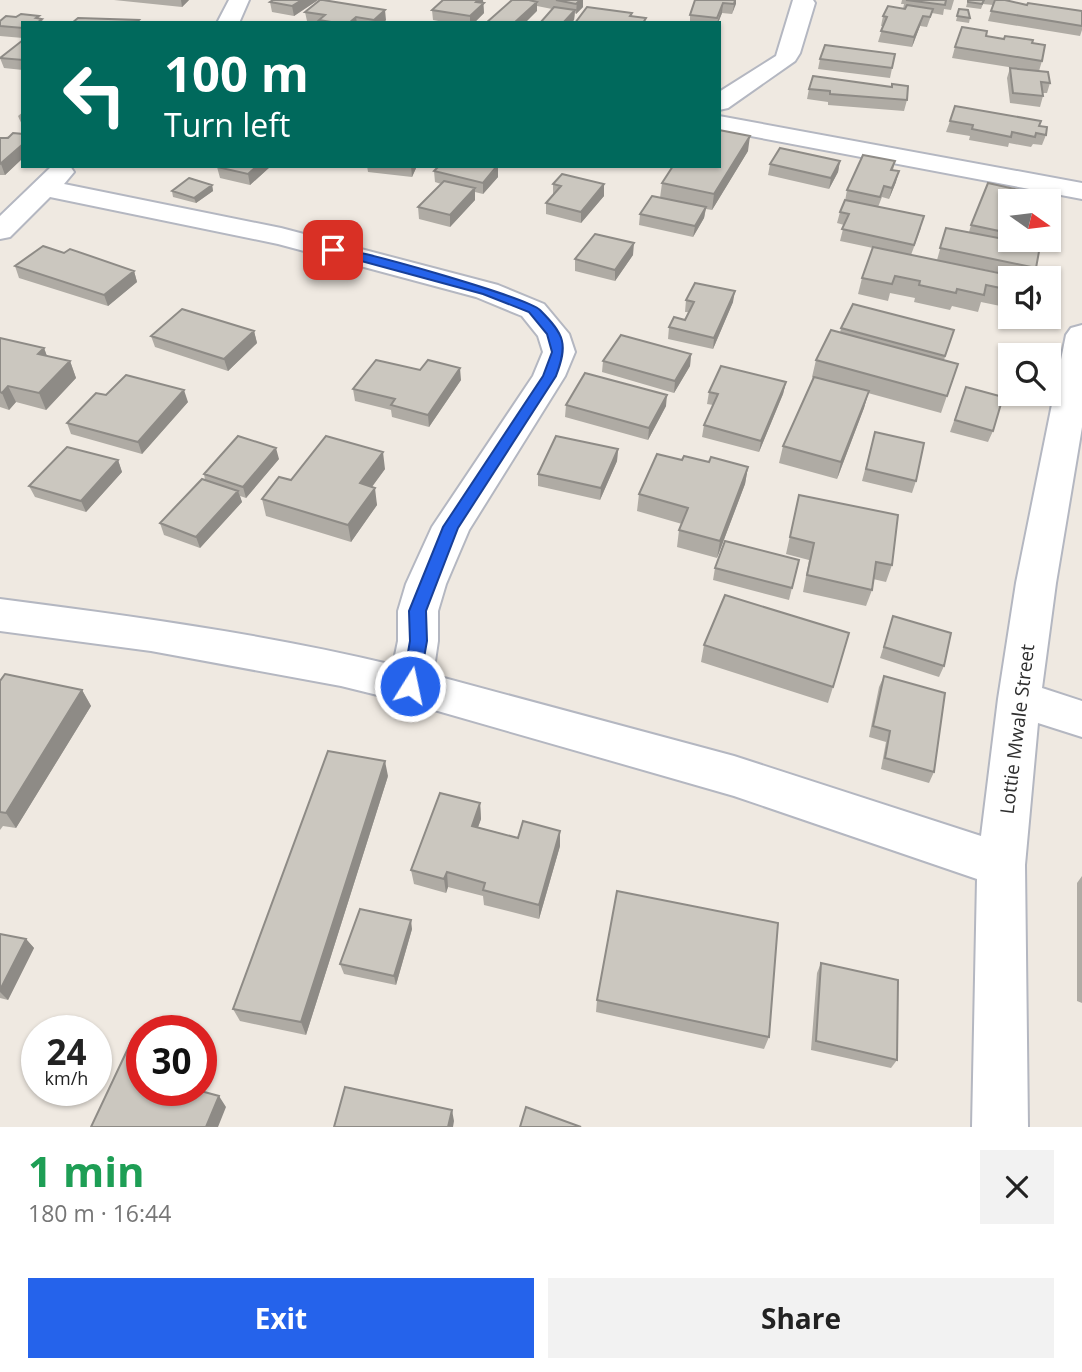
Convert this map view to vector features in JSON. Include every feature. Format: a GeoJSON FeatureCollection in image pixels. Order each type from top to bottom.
{"type":"FeatureCollection","features":[{"type":"Feature","properties":{"kind":"street"},"geometry":{"type":"LineString","coordinates":[[229,21],[239,0]]}},
{"type":"Feature","properties":{"kind":"street"},"geometry":{"type":"LineString","coordinates":[[721,102],[785,61],[803,0]]}},
{"type":"Feature","properties":{"kind":"street"},"geometry":{"type":"LineString","coordinates":[[721,123],[1082,191]]}},
{"type":"Feature","properties":{"kind":"street"},"geometry":{"type":"LineString","coordinates":[[0,231],[66,168]]}},
{"type":"Feature","properties":{"kind":"street"},"geometry":{"type":"LineString","coordinates":[[43,188],[281,236],[487,292],[533,310],[553,334],[559,352],[549,376],[451,527],[426,584],[418,611],[418,641],[410,686]]}},
{"type":"Feature","properties":{"kind":"street","name":"Lottie Mwale Street"},"geometry":{"type":"LineString","coordinates":[[1000,1127],[1001,864],[1019,699],[1036,583],[1082,335]]}},
{"type":"Feature","properties":{"kind":"street"},"geometry":{"type":"LineString","coordinates":[[0,615],[151,635],[341,669],[410,686],[734,776],[1001,864]]}},
{"type":"Feature","properties":{"kind":"street"},"geometry":{"type":"LineString","coordinates":[[1019,699],[1082,719]]}},
{"type":"Feature","properties":{"kind":"building"},"geometry":{"type":"Polygon","coordinates":[[[302,0],[292,6],[270,2],[302,0]]]}},
{"type":"Feature","properties":{"kind":"building"},"geometry":{"type":"Polygon","coordinates":[[[320,0],[385,10],[374,20],[356,17],[351,21],[319,20],[325,15],[305,12],[320,0]]]}},
{"type":"Feature","properties":{"kind":"building"},"geometry":{"type":"Polygon","coordinates":[[[443,0],[478,0],[476,2],[484,3],[470,16],[432,10],[443,0]]]}},
{"type":"Feature","properties":{"kind":"building"},"geometry":{"type":"Polygon","coordinates":[[[512,0],[537,2],[516,21],[488,21],[512,0]]]}},
{"type":"Feature","properties":{"kind":"building"},"geometry":{"type":"Polygon","coordinates":[[[556,0],[580,0],[576,4],[556,0]]]}},
{"type":"Feature","properties":{"kind":"building"},"geometry":{"type":"Polygon","coordinates":[[[695,0],[735,0],[734,4],[723,3],[717,18],[690,15],[695,0]]]}},
{"type":"Feature","properties":{"kind":"building"},"geometry":{"type":"Polygon","coordinates":[[[906,0],[946,0],[945,5],[906,0]]]}},
{"type":"Feature","properties":{"kind":"building"},"geometry":{"type":"Polygon","coordinates":[[[968,0],[984,0],[982,4],[968,0]]]}},
{"type":"Feature","properties":{"kind":"building"},"geometry":{"type":"Polygon","coordinates":[[[995,0],[1082,11],[1082,26],[991,11],[995,0]]]}},
{"type":"Feature","properties":{"kind":"building"},"geometry":{"type":"Polygon","coordinates":[[[907,5],[933,9],[930,17],[923,16],[914,37],[881,31],[887,17],[883,16],[888,6],[905,9],[907,5]]]}},
{"type":"Feature","properties":{"kind":"building"},"geometry":{"type":"Polygon","coordinates":[[[554,7],[575,10],[565,21],[542,21],[554,7]]]}},
{"type":"Feature","properties":{"kind":"building"},"geometry":{"type":"Polygon","coordinates":[[[587,7],[632,13],[630,16],[646,18],[644,21],[576,21],[587,7]]]}},
{"type":"Feature","properties":{"kind":"building"},"geometry":{"type":"Polygon","coordinates":[[[959,9],[968,10],[970,18],[957,16],[959,9]]]}},
{"type":"Feature","properties":{"kind":"building"},"geometry":{"type":"Polygon","coordinates":[[[21,14],[39,16],[36,18],[42,19],[21,21],[21,28],[0,26],[0,21],[6,16],[16,17],[21,14]]]}},
{"type":"Feature","properties":{"kind":"building"},"geometry":{"type":"Polygon","coordinates":[[[78,18],[139,20],[138,21],[74,21],[78,18]]]}},
{"type":"Feature","properties":{"kind":"building"},"geometry":{"type":"Polygon","coordinates":[[[962,27],[987,31],[986,36],[1033,40],[1032,43],[1045,45],[1042,61],[955,47],[962,27]]]}},
{"type":"Feature","properties":{"kind":"building"},"geometry":{"type":"Polygon","coordinates":[[[21,42],[21,60],[0,58],[21,42]]]}},
{"type":"Feature","properties":{"kind":"building"},"geometry":{"type":"Polygon","coordinates":[[[825,45],[895,54],[892,68],[820,59],[825,45]]]}},
{"type":"Feature","properties":{"kind":"building"},"geometry":{"type":"Polygon","coordinates":[[[1010,68],[1048,72],[1050,83],[1041,82],[1043,96],[1013,93],[1010,68]]]}},
{"type":"Feature","properties":{"kind":"building"},"geometry":{"type":"Polygon","coordinates":[[[813,76],[892,87],[892,84],[908,86],[907,100],[830,94],[830,91],[809,89],[813,76]]]}},
{"type":"Feature","properties":{"kind":"building"},"geometry":{"type":"Polygon","coordinates":[[[955,106],[1041,121],[1039,126],[1047,127],[1046,135],[1036,133],[1035,137],[1012,132],[1011,137],[972,129],[973,125],[950,121],[955,106]]]}},
{"type":"Feature","properties":{"kind":"building"},"geometry":{"type":"Polygon","coordinates":[[[721,130],[750,136],[714,194],[662,183],[672,168],[721,168],[721,130]]]}},
{"type":"Feature","properties":{"kind":"building"},"geometry":{"type":"Polygon","coordinates":[[[13,133],[21,134],[21,146],[0,164],[0,138],[8,138],[13,133]]]}},
{"type":"Feature","properties":{"kind":"building"},"geometry":{"type":"Polygon","coordinates":[[[780,148],[840,161],[831,178],[770,164],[780,148]]]}},
{"type":"Feature","properties":{"kind":"building"},"geometry":{"type":"Polygon","coordinates":[[[863,155],[895,161],[891,170],[899,171],[892,188],[884,186],[880,197],[847,190],[863,155]]]}},
{"type":"Feature","properties":{"kind":"building"},"geometry":{"type":"Polygon","coordinates":[[[221,168],[255,168],[248,174],[221,168]]]}},
{"type":"Feature","properties":{"kind":"building"},"geometry":{"type":"Polygon","coordinates":[[[437,168],[495,168],[483,183],[434,171],[437,168]]]}},
{"type":"Feature","properties":{"kind":"building"},"geometry":{"type":"Polygon","coordinates":[[[562,174],[604,184],[581,212],[546,203],[561,186],[553,184],[562,174]]]}},
{"type":"Feature","properties":{"kind":"building"},"geometry":{"type":"Polygon","coordinates":[[[189,178],[212,185],[194,198],[172,191],[189,178]]]}},
{"type":"Feature","properties":{"kind":"building"},"geometry":{"type":"Polygon","coordinates":[[[444,181],[475,188],[450,215],[418,207],[444,181]]]}},
{"type":"Feature","properties":{"kind":"building"},"geometry":{"type":"Polygon","coordinates":[[[988,183],[1014,189],[998,189],[998,231],[971,225],[988,183]]]}},
{"type":"Feature","properties":{"kind":"building"},"geometry":{"type":"Polygon","coordinates":[[[652,196],[706,207],[695,226],[640,214],[652,196]]]}},
{"type":"Feature","properties":{"kind":"building"},"geometry":{"type":"Polygon","coordinates":[[[845,200],[924,216],[914,245],[842,229],[849,214],[840,212],[845,200]]]}},
{"type":"Feature","properties":{"kind":"building"},"geometry":{"type":"Polygon","coordinates":[[[946,228],[998,238],[998,252],[1039,252],[1036,266],[1026,266],[940,248],[946,228]]]}},
{"type":"Feature","properties":{"kind":"building"},"geometry":{"type":"Polygon","coordinates":[[[595,234],[634,243],[615,270],[575,259],[595,234]]]}},
{"type":"Feature","properties":{"kind":"building"},"geometry":{"type":"Polygon","coordinates":[[[43,246],[64,253],[70,249],[134,271],[104,295],[15,266],[43,246]]]}},
{"type":"Feature","properties":{"kind":"building"},"geometry":{"type":"Polygon","coordinates":[[[873,247],[998,273],[998,288],[986,285],[984,295],[957,289],[956,293],[919,285],[920,281],[895,276],[892,284],[862,278],[873,247]]]}},
{"type":"Feature","properties":{"kind":"building"},"geometry":{"type":"Polygon","coordinates":[[[695,283],[735,291],[714,338],[669,327],[674,317],[685,320],[694,302],[686,300],[695,283]]]}},
{"type":"Feature","properties":{"kind":"building"},"geometry":{"type":"Polygon","coordinates":[[[853,304],[954,330],[945,356],[841,328],[853,304]]]}},
{"type":"Feature","properties":{"kind":"building"},"geometry":{"type":"Polygon","coordinates":[[[182,309],[254,331],[224,359],[151,336],[182,309]]]}},
{"type":"Feature","properties":{"kind":"building"},"geometry":{"type":"Polygon","coordinates":[[[831,330],[958,364],[947,396],[816,360],[831,330]]]}},
{"type":"Feature","properties":{"kind":"building"},"geometry":{"type":"Polygon","coordinates":[[[621,335],[691,354],[675,381],[603,361],[621,335]]]}},
{"type":"Feature","properties":{"kind":"building"},"geometry":{"type":"Polygon","coordinates":[[[0,338],[44,348],[38,354],[70,361],[39,393],[8,386],[2,393],[0,338]]]}},
{"type":"Feature","properties":{"kind":"building"},"geometry":{"type":"Polygon","coordinates":[[[376,360],[420,370],[428,360],[460,368],[428,415],[391,405],[395,399],[353,389],[376,360]]]}},
{"type":"Feature","properties":{"kind":"building"},"geometry":{"type":"Polygon","coordinates":[[[721,366],[786,382],[761,441],[704,425],[718,394],[709,392],[721,366]]]}},
{"type":"Feature","properties":{"kind":"building"},"geometry":{"type":"Polygon","coordinates":[[[585,373],[667,395],[649,428],[566,405],[585,373]]]}},
{"type":"Feature","properties":{"kind":"building"},"geometry":{"type":"Polygon","coordinates":[[[126,375],[184,390],[138,442],[67,423],[96,393],[106,395],[126,375]]]}},
{"type":"Feature","properties":{"kind":"building"},"geometry":{"type":"Polygon","coordinates":[[[814,377],[869,391],[841,462],[783,446],[814,377]]]}},
{"type":"Feature","properties":{"kind":"building"},"geometry":{"type":"Polygon","coordinates":[[[966,387],[998,396],[998,406],[1000,406],[993,431],[955,420],[966,387]]]}},
{"type":"Feature","properties":{"kind":"building"},"geometry":{"type":"Polygon","coordinates":[[[875,432],[924,443],[916,481],[866,469],[875,432]]]}},
{"type":"Feature","properties":{"kind":"building"},"geometry":{"type":"Polygon","coordinates":[[[238,436],[276,448],[243,487],[204,474],[238,436]]]}},
{"type":"Feature","properties":{"kind":"building"},"geometry":{"type":"Polygon","coordinates":[[[326,436],[383,452],[360,483],[375,488],[348,525],[262,499],[279,477],[291,480],[326,436]]]}},
{"type":"Feature","properties":{"kind":"building"},"geometry":{"type":"Polygon","coordinates":[[[556,436],[618,449],[601,488],[538,474],[556,436]]]}},
{"type":"Feature","properties":{"kind":"building"},"geometry":{"type":"Polygon","coordinates":[[[67,447],[118,460],[81,501],[29,486],[67,447]]]}},
{"type":"Feature","properties":{"kind":"building"},"geometry":{"type":"Polygon","coordinates":[[[657,454],[682,460],[684,456],[709,462],[711,457],[748,467],[720,541],[679,530],[688,508],[639,494],[657,454]]]}},
{"type":"Feature","properties":{"kind":"building"},"geometry":{"type":"Polygon","coordinates":[[[202,479],[238,491],[196,537],[160,523],[202,479]]]}},
{"type":"Feature","properties":{"kind":"building"},"geometry":{"type":"Polygon","coordinates":[[[799,495],[898,515],[892,565],[876,562],[872,590],[807,575],[814,543],[790,537],[799,495]]]}},
{"type":"Feature","properties":{"kind":"building"},"geometry":{"type":"Polygon","coordinates":[[[725,541],[799,560],[792,588],[715,568],[725,541]]]}},
{"type":"Feature","properties":{"kind":"building"},"geometry":{"type":"Polygon","coordinates":[[[725,595],[849,633],[833,687],[704,645],[725,595]]]}},
{"type":"Feature","properties":{"kind":"building"},"geometry":{"type":"Polygon","coordinates":[[[893,616],[951,633],[944,666],[884,647],[893,616]]]}},
{"type":"Feature","properties":{"kind":"building"},"geometry":{"type":"Polygon","coordinates":[[[5,674],[82,690],[6,813],[0,812],[0,681],[5,674]]]}},
{"type":"Feature","properties":{"kind":"building"},"geometry":{"type":"Polygon","coordinates":[[[884,676],[945,693],[934,772],[885,758],[890,731],[873,726],[884,676]]]}},
{"type":"Feature","properties":{"kind":"building"},"geometry":{"type":"Polygon","coordinates":[[[328,751],[385,761],[301,1022],[233,1009],[328,751]]]}},
{"type":"Feature","properties":{"kind":"building"},"geometry":{"type":"Polygon","coordinates":[[[440,793],[480,803],[472,826],[518,838],[523,821],[560,831],[539,905],[483,890],[485,883],[447,872],[444,879],[411,870],[440,793]]]}},
{"type":"Feature","properties":{"kind":"building"},"geometry":{"type":"Polygon","coordinates":[[[617,891],[778,923],[769,1037],[597,1000],[617,891]]]}},
{"type":"Feature","properties":{"kind":"building"},"geometry":{"type":"Polygon","coordinates":[[[360,909],[411,920],[394,976],[340,964],[360,909]]]}},
{"type":"Feature","properties":{"kind":"building"},"geometry":{"type":"Polygon","coordinates":[[[0,934],[26,939],[0,990],[0,934]]]}},
{"type":"Feature","properties":{"kind":"building"},"geometry":{"type":"Polygon","coordinates":[[[821,963],[898,980],[897,1060],[816,1041],[821,963]]]}},
{"type":"Feature","properties":{"kind":"building"},"geometry":{"type":"Polygon","coordinates":[[[126,1053],[126,1106],[215,1106],[206,1127],[91,1127],[101,1106],[112,1106],[112,1082],[126,1053]]]}},
{"type":"Feature","properties":{"kind":"building"},"geometry":{"type":"Polygon","coordinates":[[[345,1087],[452,1110],[448,1127],[334,1127],[345,1087]]]}},
{"type":"Feature","properties":{"kind":"building"},"geometry":{"type":"Polygon","coordinates":[[[526,1107],[581,1127],[520,1127],[526,1107]]]}},
{"type":"Feature","properties":{"kind":"route"},"geometry":{"type":"LineString","coordinates":[[333,250],[487,292],[533,310],[553,334],[559,352],[549,376],[451,527],[426,584],[418,611],[418,641],[410,686]]}}]}
